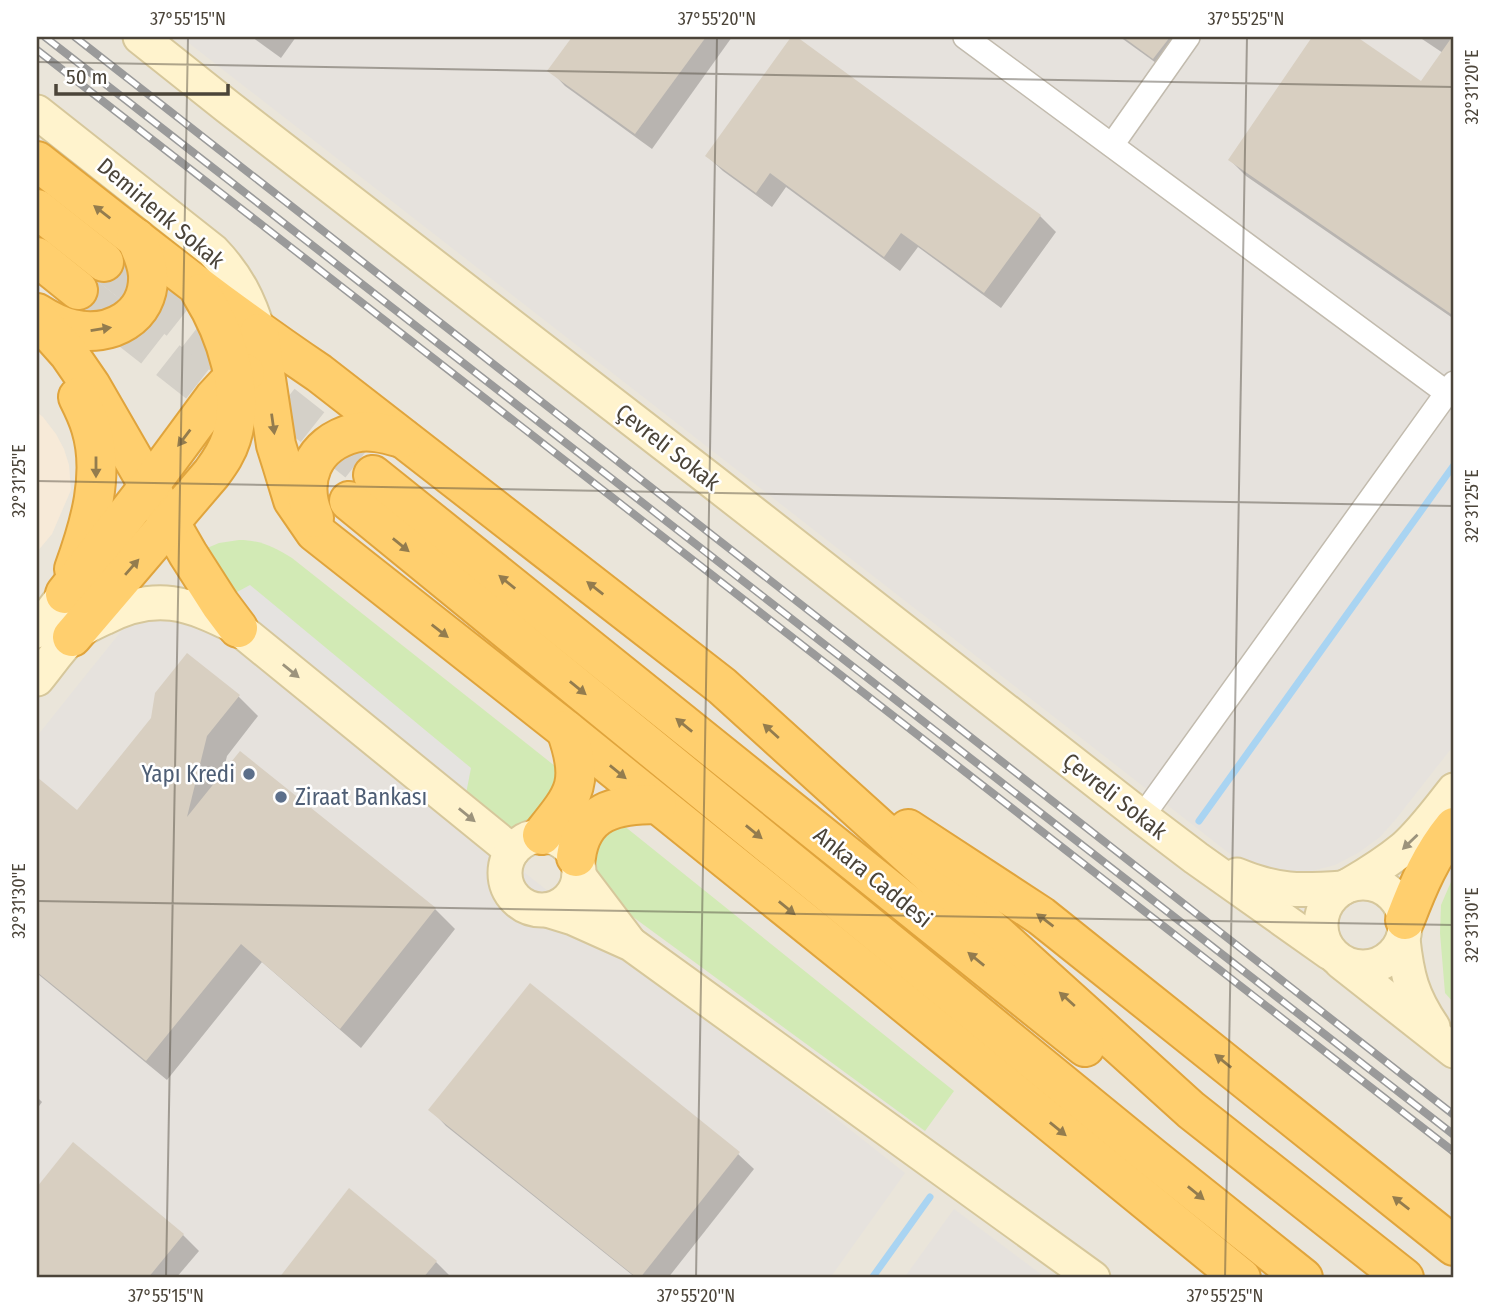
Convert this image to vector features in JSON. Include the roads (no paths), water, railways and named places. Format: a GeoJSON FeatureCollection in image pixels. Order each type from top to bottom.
{"type":"FeatureCollection","features":[{"type":"Feature","properties":{"kind":"highway"},"geometry":{"type":"LineString","coordinates":[[37,161],[197,287],[252,360],[293,500],[315,532],[566,730],[1241,1278]]}},
{"type":"Feature","properties":{"kind":"highway"},"geometry":{"type":"LineString","coordinates":[[37,209],[104,262]]}},
{"type":"Feature","properties":{"kind":"highway"},"geometry":{"type":"LineString","coordinates":[[37,315],[72,329],[86,331],[103,330],[132,317],[147,289],[148,273],[136,238]]}},
{"type":"Feature","properties":{"kind":"highway"},"geometry":{"type":"LineString","coordinates":[[37,257],[78,290]]}},
{"type":"Feature","properties":{"kind":"highway"},"geometry":{"type":"LineString","coordinates":[[197,287],[220,330],[228,354],[319,373],[722,686],[1191,1110],[1404,1278]]}},
{"type":"Feature","properties":{"kind":"highway"},"geometry":{"type":"LineString","coordinates":[[37,315],[92,386],[202,576],[238,628]]}},
{"type":"Feature","properties":{"kind":"highway"},"geometry":{"type":"LineString","coordinates":[[37,343],[62,371],[78,397],[91,428],[95,447],[97,465],[94,498],[86,534],[65,594]]}},
{"type":"Feature","properties":{"kind":"highway"},"geometry":{"type":"LineString","coordinates":[[65,594],[214,398],[252,360]]}},
{"type":"Feature","properties":{"kind":"highway"},"geometry":{"type":"LineString","coordinates":[[54,634],[171,522],[212,472],[231,440],[235,415],[252,360]]}},
{"type":"Feature","properties":{"kind":"highway"},"geometry":{"type":"LineString","coordinates":[[333,545],[313,517],[306,494],[308,473],[318,455],[337,439],[355,433],[377,432],[402,438]]}},
{"type":"Feature","properties":{"kind":"highway","name":"Ankara Caddesi"},"geometry":{"type":"LineString","coordinates":[[1303,1278],[1153,1158],[361,488],[1373,1278]]}},
{"type":"Feature","properties":{"kind":"highway"},"geometry":{"type":"LineString","coordinates":[[527,843],[563,808],[574,785],[577,775],[574,751],[566,730]]}},
{"type":"Feature","properties":{"kind":"highway"},"geometry":{"type":"LineString","coordinates":[[809,765],[1041,916],[1454,1246]]}},
{"type":"Feature","properties":{"kind":"highway"},"geometry":{"type":"LineString","coordinates":[[578,867],[578,844],[582,833],[602,813],[626,806],[657,804]]}},
{"type":"Feature","properties":{"kind":"highway"},"geometry":{"type":"LineString","coordinates":[[1404,930],[1424,872],[1454,827]]}},
{"type":"Feature","properties":{"kind":"highway"},"geometry":{"type":"LineString","coordinates":[[875,979],[1153,1158]]}},
{"type":"Feature","properties":{"kind":"street","name":"Çevreli Sokak"},"geometry":{"type":"LineString","coordinates":[[140,37],[1196,858]]}},
{"type":"Feature","properties":{"kind":"street"},"geometry":{"type":"LineString","coordinates":[[965,37],[1451,388],[1142,817]]}},
{"type":"Feature","properties":{"kind":"street"},"geometry":{"type":"LineString","coordinates":[[1112,145],[1188,37]]}},
{"type":"Feature","properties":{"kind":"street","name":"Demirlenk Sokak"},"geometry":{"type":"LineString","coordinates":[[37,113],[213,251],[228,266],[253,313],[252,360]]}},
{"type":"Feature","properties":{"kind":"street"},"geometry":{"type":"LineString","coordinates":[[37,679],[65,594]]}},
{"type":"Feature","properties":{"kind":"street"},"geometry":{"type":"LineString","coordinates":[[54,634],[92,624],[138,604],[173,603],[195,608],[238,628],[527,843]]}},
{"type":"Feature","properties":{"kind":"street"},"geometry":{"type":"LineString","coordinates":[[1404,930],[1393,955],[1378,965],[1360,968],[1336,958],[1321,935],[1321,914],[1327,901],[1404,848],[1454,790]]}},
{"type":"Feature","properties":{"kind":"street"},"geometry":{"type":"LineString","coordinates":[[631,944],[578,867],[569,847],[562,841],[550,836],[527,843],[506,861],[504,872],[508,889],[524,906],[573,918],[631,944],[1093,1278]]}},
{"type":"Feature","properties":{"kind":"street"},"geometry":{"type":"LineString","coordinates":[[1196,858],[1254,882],[1279,889],[1363,883],[1382,887],[1398,901],[1409,978],[1416,1000],[1449,1047]]}},
{"type":"Feature","properties":{"kind":"street"},"geometry":{"type":"LineString","coordinates":[[1196,858],[1336,958],[1449,1047]]}},
{"type":"Feature","properties":{"kind":"street"},"geometry":{"type":"LineString","coordinates":[[547,910],[563,904],[571,897],[577,887],[578,867]]}},
{"type":"Feature","properties":{"kind":"waterway"},"geometry":{"type":"LineString","coordinates":[[1199,821],[1454,465]]}},
{"type":"Feature","properties":{"kind":"waterway"},"geometry":{"type":"LineString","coordinates":[[872,1278],[930,1197]]}},
{"type":"Feature","properties":{"kind":"tunnel"},"geometry":{"type":"LineString","coordinates":[[104,262],[373,475]]}},
{"type":"Feature","properties":{"kind":"tunnel"},"geometry":{"type":"LineString","coordinates":[[78,290],[242,418]]}},
{"type":"Feature","properties":{"kind":"railway"},"geometry":{"type":"LineString","coordinates":[[45,37],[1454,1135]]}},
{"type":"Feature","properties":{"kind":"railway"},"geometry":{"type":"LineString","coordinates":[[75,37],[1454,1115]]}},
{"type":"Feature","properties":{"kind":"railway"},"geometry":{"type":"LineString","coordinates":[[37,50],[1454,1152]]}},
{"type":"Feature","properties":{"kind":"place","name":"Yapı Kredi"},"geometry":{"type":"Point","coordinates":[249,774]}},
{"type":"Feature","properties":{"kind":"place","name":"Ziraat Bankası"},"geometry":{"type":"Point","coordinates":[281,797]}}]}
